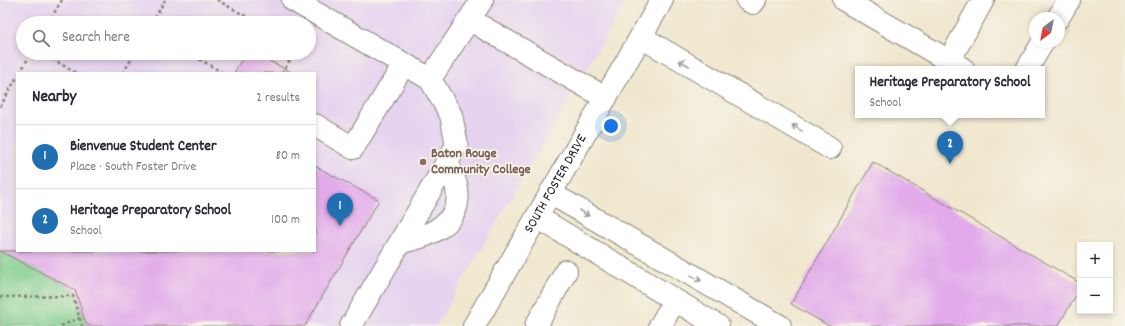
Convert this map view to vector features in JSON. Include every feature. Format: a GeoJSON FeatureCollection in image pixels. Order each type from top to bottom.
{"type":"FeatureCollection","features":[{"type":"Feature","properties":{"kind":"street"},"geometry":{"type":"LineString","coordinates":[[293,0],[430,79],[451,115],[457,145],[351,326]]}},
{"type":"Feature","properties":{"kind":"street"},"geometry":{"type":"LineString","coordinates":[[430,79],[482,0]]}},
{"type":"Feature","properties":{"kind":"street","name":"SOUTH FOSTER DRIVE"},"geometry":{"type":"LineString","coordinates":[[474,326],[662,0]]}},
{"type":"Feature","properties":{"kind":"street"},"geometry":{"type":"LineString","coordinates":[[747,0],[753,4],[755,0]]}},
{"type":"Feature","properties":{"kind":"street"},"geometry":{"type":"LineString","coordinates":[[844,0],[956,65],[983,0]]}},
{"type":"Feature","properties":{"kind":"street"},"geometry":{"type":"LineString","coordinates":[[1062,12],[1069,0]]}},
{"type":"Feature","properties":{"kind":"street"},"geometry":{"type":"LineString","coordinates":[[470,20],[606,98]]}},
{"type":"Feature","properties":{"kind":"street"},"geometry":{"type":"LineString","coordinates":[[641,37],[830,148]]}},
{"type":"Feature","properties":{"kind":"street"},"geometry":{"type":"LineString","coordinates":[[1029,66],[1039,48]]}},
{"type":"Feature","properties":{"kind":"street"},"geometry":{"type":"LineString","coordinates":[[316,126],[353,148],[404,64]]}},
{"type":"Feature","properties":{"kind":"street"},"geometry":{"type":"LineString","coordinates":[[400,242],[416,240],[433,233],[449,220],[458,203],[456,181],[447,161]]}},
{"type":"Feature","properties":{"kind":"street"},"geometry":{"type":"LineString","coordinates":[[550,193],[741,302],[780,326]]}},
{"type":"Feature","properties":{"kind":"street"},"geometry":{"type":"LineString","coordinates":[[537,217],[718,326]]}},
{"type":"Feature","properties":{"kind":"street"},"geometry":{"type":"LineString","coordinates":[[536,326],[566,271]]}},
{"type":"Feature","properties":{"kind":"street"},"geometry":{"type":"LineString","coordinates":[[660,326],[675,300]]}},
{"type":"Feature","properties":{"kind":"path"},"geometry":{"type":"LineString","coordinates":[[52,16],[62,0]]}},
{"type":"Feature","properties":{"kind":"path"},"geometry":{"type":"LineString","coordinates":[[156,16],[165,0]]}},
{"type":"Feature","properties":{"kind":"path"},"geometry":{"type":"LineString","coordinates":[[218,0],[246,16]]}},
{"type":"Feature","properties":{"kind":"path"},"geometry":{"type":"LineString","coordinates":[[21,72],[27,60]]}},
{"type":"Feature","properties":{"kind":"path"},"geometry":{"type":"LineString","coordinates":[[54,60],[74,72]]}},
{"type":"Feature","properties":{"kind":"path"},"geometry":{"type":"LineString","coordinates":[[124,72],[131,60]]}},
{"type":"Feature","properties":{"kind":"path"},"geometry":{"type":"LineString","coordinates":[[201,60],[221,72]]}},
{"type":"Feature","properties":{"kind":"path"},"geometry":{"type":"LineString","coordinates":[[283,72],[290,60]]}},
{"type":"Feature","properties":{"kind":"path"},"geometry":{"type":"LineString","coordinates":[[0,107],[16,79]]}},
{"type":"Feature","properties":{"kind":"path"},"geometry":{"type":"LineString","coordinates":[[0,297],[73,296],[82,326]]}},
{"type":"Feature","properties":{"kind":"path"},"geometry":{"type":"LineString","coordinates":[[61,326],[80,318]]}},
{"type":"Feature","properties":{"kind":"shaded area","name":"Baton Rouge Community College"},"geometry":{"type":"Polygon","coordinates":[[[0,0],[627,0],[436,326],[0,326],[0,0]]]}},
{"type":"Feature","properties":{"kind":"green space"},"geometry":{"type":"Polygon","coordinates":[[[0,251],[75,290],[85,321],[89,326],[0,326],[0,251]]]}},
{"type":"Feature","properties":{"kind":"building"},"geometry":{"type":"Polygon","coordinates":[[[241,60],[268,60],[291,72],[235,72],[241,60]]]}},
{"type":"Feature","properties":{"kind":"building"},"geometry":{"type":"Polygon","coordinates":[[[873,162],[1077,281],[1077,293],[1058,326],[829,326],[791,304],[873,162]]]}},
{"type":"Feature","properties":{"kind":"building"},"geometry":{"type":"Polygon","coordinates":[[[316,167],[379,200],[305,326],[89,326],[85,321],[75,290],[0,251],[316,252],[316,167]]]}},
{"type":"Feature","properties":{"kind":"place","name":"Baton Rouge Community College"},"geometry":{"type":"Point","coordinates":[423,162]}},
{"type":"Feature","properties":{"kind":"place","name":"Heritage Preparatory School"},"geometry":{"type":"Point","coordinates":[950,164]}},
{"type":"Feature","properties":{"kind":"place","name":"Bienvenue Student Center"},"geometry":{"type":"Point","coordinates":[340,226]}}]}
